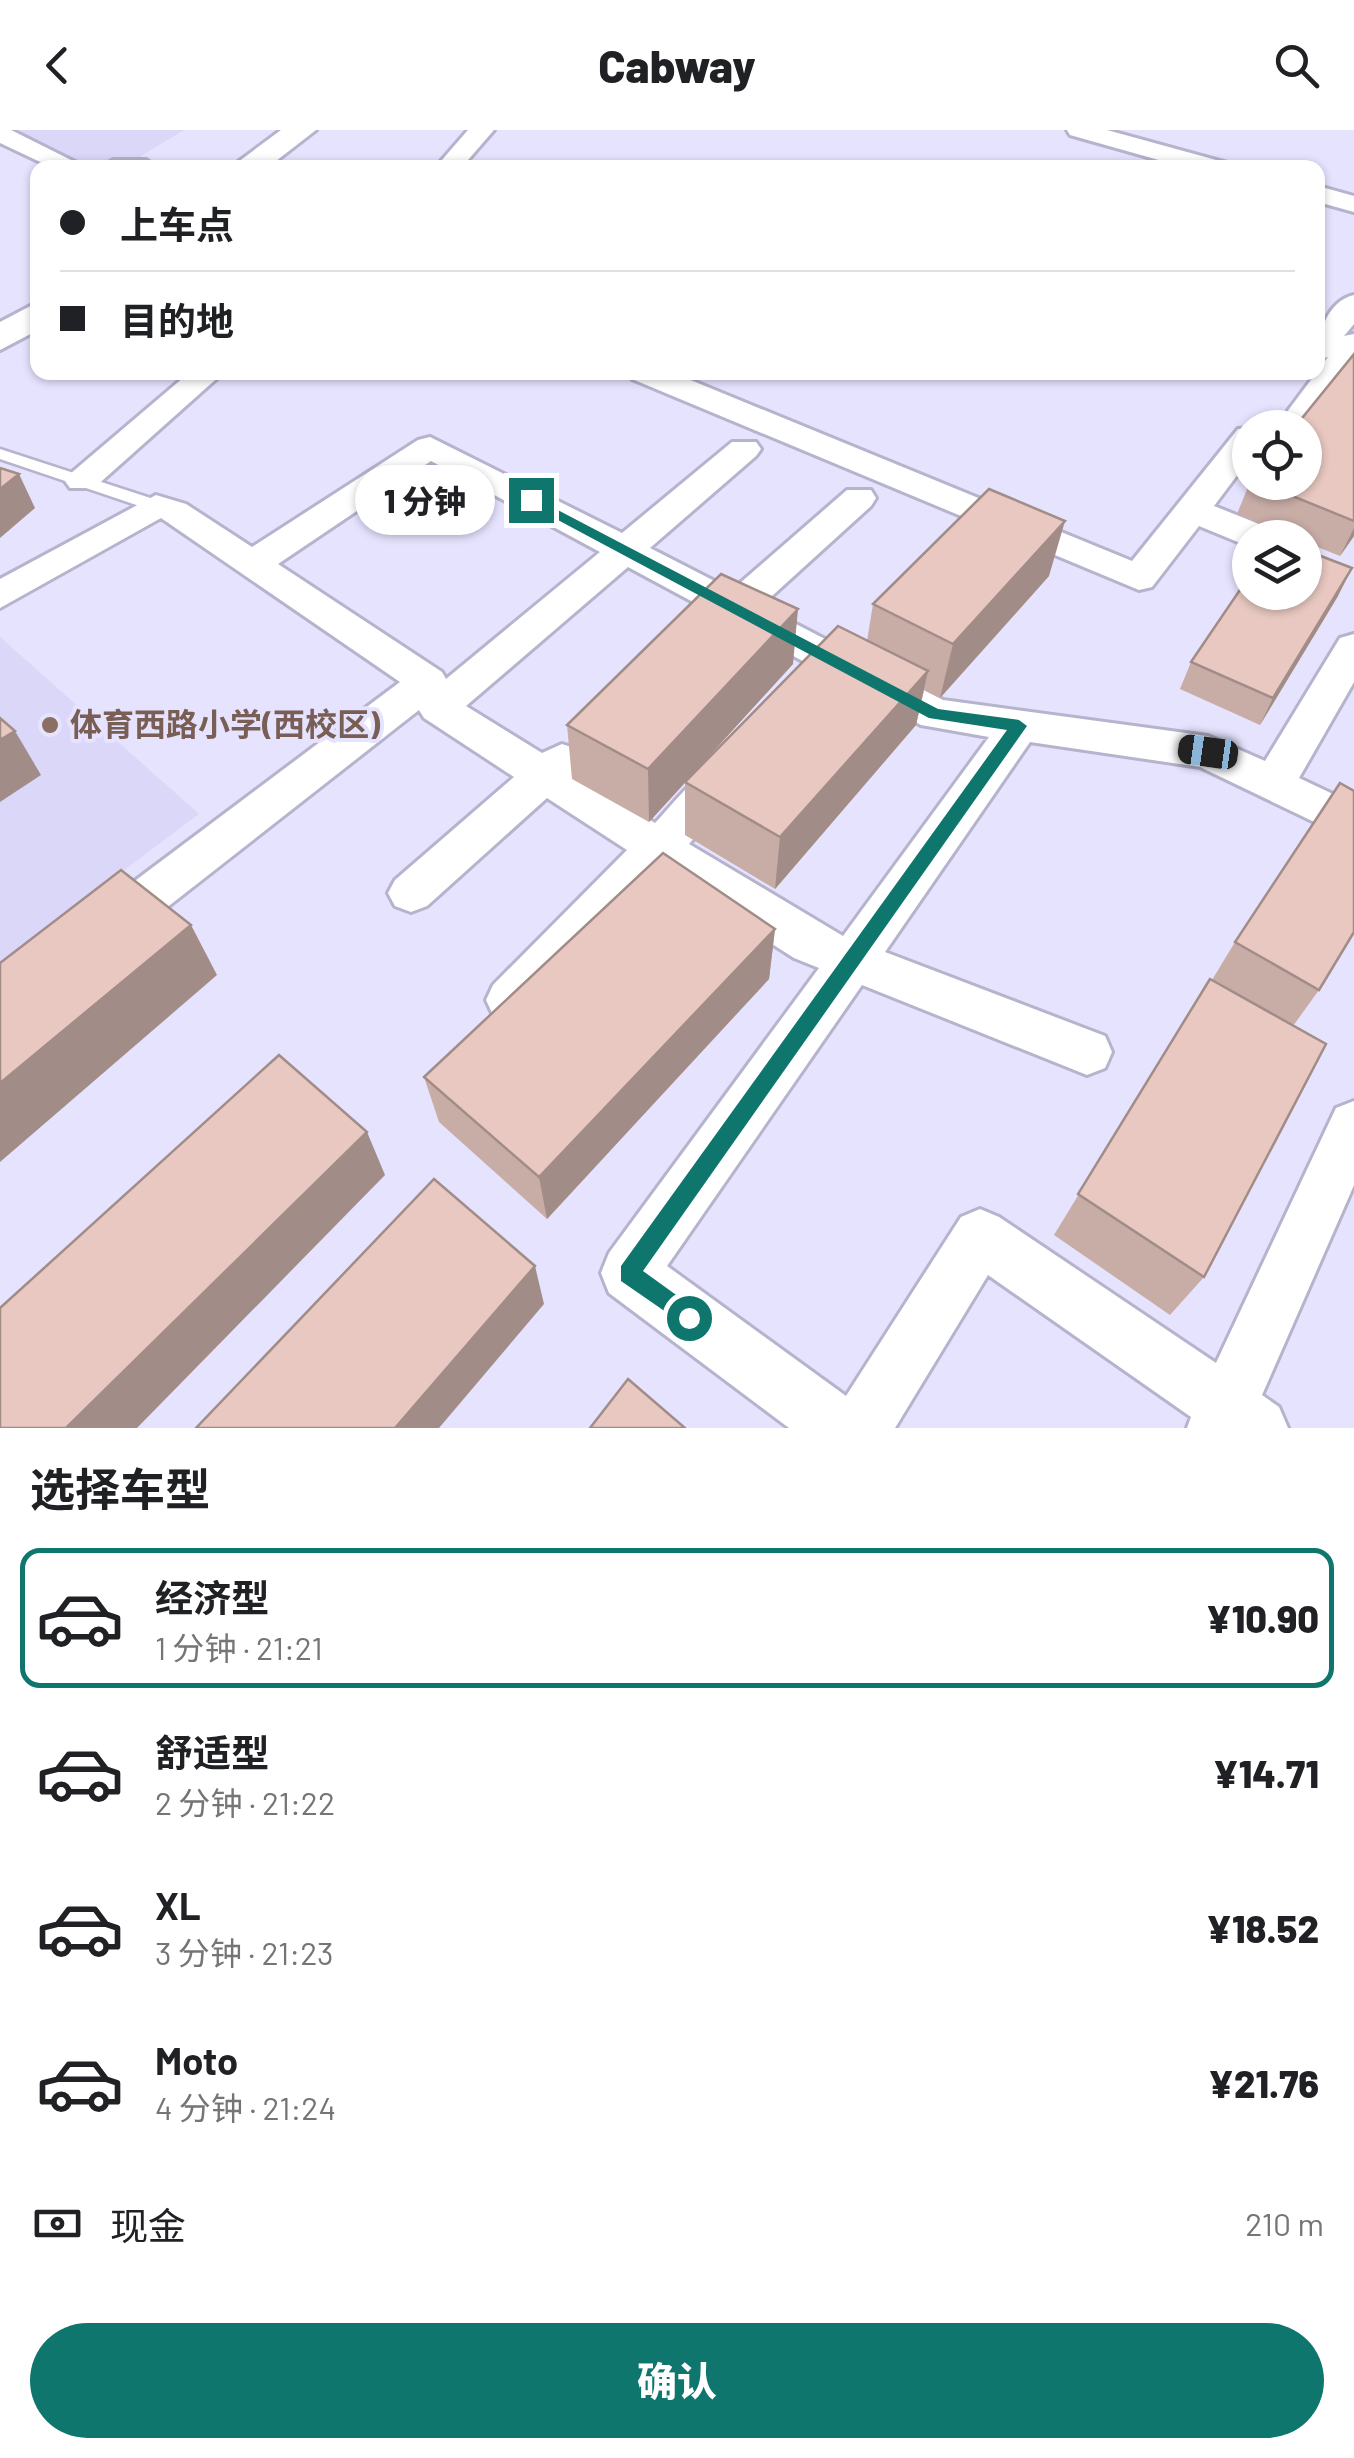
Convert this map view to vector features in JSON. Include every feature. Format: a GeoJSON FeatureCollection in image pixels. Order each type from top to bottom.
{"type":"FeatureCollection","features":[{"type":"Feature","properties":{"kind":"street"},"geometry":{"type":"LineString","coordinates":[[257,160],[301,130]]}},
{"type":"Feature","properties":{"kind":"street"},"geometry":{"type":"LineString","coordinates":[[455,160],[482,130]]}},
{"type":"Feature","properties":{"kind":"street"},"geometry":{"type":"LineString","coordinates":[[1079,130],[1189,160]]}},
{"type":"Feature","properties":{"kind":"street"},"geometry":{"type":"LineString","coordinates":[[0,134],[57,160]]}},
{"type":"Feature","properties":{"kind":"street"},"geometry":{"type":"LineString","coordinates":[[1325,196],[1354,204]]}},
{"type":"Feature","properties":{"kind":"street"},"geometry":{"type":"LineString","coordinates":[[1325,341],[1354,304]]}},
{"type":"Feature","properties":{"kind":"street"},"geometry":{"type":"LineString","coordinates":[[0,339],[30,318]]}},
{"type":"Feature","properties":{"kind":"street"},"geometry":{"type":"LineString","coordinates":[[1305,410],[1354,343]]}},
{"type":"Feature","properties":{"kind":"street"},"geometry":{"type":"LineString","coordinates":[[82,481],[200,380]]}},
{"type":"Feature","properties":{"kind":"street"},"geometry":{"type":"LineString","coordinates":[[661,380],[1139,578],[1232,459]]}},
{"type":"Feature","properties":{"kind":"street"},"geometry":{"type":"LineString","coordinates":[[1270,410],[1294,380]]}},
{"type":"Feature","properties":{"kind":"street"},"geometry":{"type":"LineString","coordinates":[[252,564],[430,447],[935,714],[1208,752],[1354,824]]}},
{"type":"Feature","properties":{"kind":"street"},"geometry":{"type":"LineString","coordinates":[[744,449],[438,708],[811,944],[1086,1052]]}},
{"type":"Feature","properties":{"kind":"street"},"geometry":{"type":"LineString","coordinates":[[695,643],[859,498]]}},
{"type":"Feature","properties":{"kind":"street"},"geometry":{"type":"LineString","coordinates":[[0,595],[165,509],[428,682],[79,949]]}},
{"type":"Feature","properties":{"kind":"street"},"geometry":{"type":"LineString","coordinates":[[1192,510],[1232,526]]}},
{"type":"Feature","properties":{"kind":"street"},"geometry":{"type":"LineString","coordinates":[[812,690],[866,634]]}},
{"type":"Feature","properties":{"kind":"street"},"geometry":{"type":"LineString","coordinates":[[1272,784],[1354,648]]}},
{"type":"Feature","properties":{"kind":"street"},"geometry":{"type":"LineString","coordinates":[[839,1428],[629,1273],[1019,726]]}},
{"type":"Feature","properties":{"kind":"street"},"geometry":{"type":"LineString","coordinates":[[411,894],[590,735]]}},
{"type":"Feature","properties":{"kind":"street"},"geometry":{"type":"LineString","coordinates":[[509,1001],[756,747]]}},
{"type":"Feature","properties":{"kind":"street"},"geometry":{"type":"LineString","coordinates":[[861,1428],[980,1236],[1234,1421],[1354,1125]]}},
{"type":"Feature","properties":{"kind":"lane"},"geometry":{"type":"LineString","coordinates":[[0,454],[165,509]]}},
{"type":"Feature","properties":{"kind":"shaded area"},"geometry":{"type":"Polygon","coordinates":[[[8,130],[184,130],[138,158],[77,160],[8,130]]]}},
{"type":"Feature","properties":{"kind":"shaded area","name":"体育西路小学(西校区)"},"geometry":{"type":"Polygon","coordinates":[[[0,637],[199,814],[0,963],[0,637]]]}},
{"type":"Feature","properties":{"kind":"building"},"geometry":{"type":"Polygon","coordinates":[[[1354,354],[1354,521],[1302,500],[1322,500],[1322,410],[1309,410],[1354,354]]]}},
{"type":"Feature","properties":{"kind":"building"},"geometry":{"type":"Polygon","coordinates":[[[0,468],[19,474],[0,489],[0,468]]]}},
{"type":"Feature","properties":{"kind":"building"},"geometry":{"type":"Polygon","coordinates":[[[989,489],[1065,521],[953,644],[873,604],[989,489]]]}},
{"type":"Feature","properties":{"kind":"building"},"geometry":{"type":"Polygon","coordinates":[[[1322,557],[1352,568],[1273,698],[1191,662],[1232,602],[1232,610],[1322,610],[1322,557]]]}},
{"type":"Feature","properties":{"kind":"building"},"geometry":{"type":"Polygon","coordinates":[[[721,574],[798,609],[648,769],[567,725],[721,574]]]}},
{"type":"Feature","properties":{"kind":"building"},"geometry":{"type":"Polygon","coordinates":[[[838,626],[928,671],[780,837],[685,782],[838,626]]]}},
{"type":"Feature","properties":{"kind":"building"},"geometry":{"type":"Polygon","coordinates":[[[0,718],[15,731],[0,740],[0,718]]]}},
{"type":"Feature","properties":{"kind":"building"},"geometry":{"type":"Polygon","coordinates":[[[1340,783],[1354,791],[1354,932],[1319,990],[1235,942],[1340,783]]]}},
{"type":"Feature","properties":{"kind":"building"},"geometry":{"type":"Polygon","coordinates":[[[663,853],[775,929],[539,1177],[424,1077],[663,853]]]}},
{"type":"Feature","properties":{"kind":"building"},"geometry":{"type":"Polygon","coordinates":[[[121,870],[191,925],[0,1083],[0,963],[121,870]]]}},
{"type":"Feature","properties":{"kind":"building"},"geometry":{"type":"Polygon","coordinates":[[[1210,979],[1326,1044],[1204,1277],[1078,1194],[1210,979]]]}},
{"type":"Feature","properties":{"kind":"building"},"geometry":{"type":"Polygon","coordinates":[[[279,1055],[367,1132],[66,1428],[0,1428],[0,1308],[279,1055]]]}},
{"type":"Feature","properties":{"kind":"building"},"geometry":{"type":"Polygon","coordinates":[[[434,1179],[535,1266],[395,1428],[196,1428],[434,1179]]]}},
{"type":"Feature","properties":{"kind":"building"},"geometry":{"type":"Polygon","coordinates":[[[628,1379],[685,1428],[590,1428],[628,1379]]]}},
{"type":"Feature","properties":{"kind":"place","name":"体育西路小学(西校区)"},"geometry":{"type":"Point","coordinates":[50,725]}},
{"type":"Feature","properties":{"kind":"route"},"geometry":{"type":"LineString","coordinates":[[531,500],[935,714],[1019,726],[629,1273],[689,1318]]}}]}
